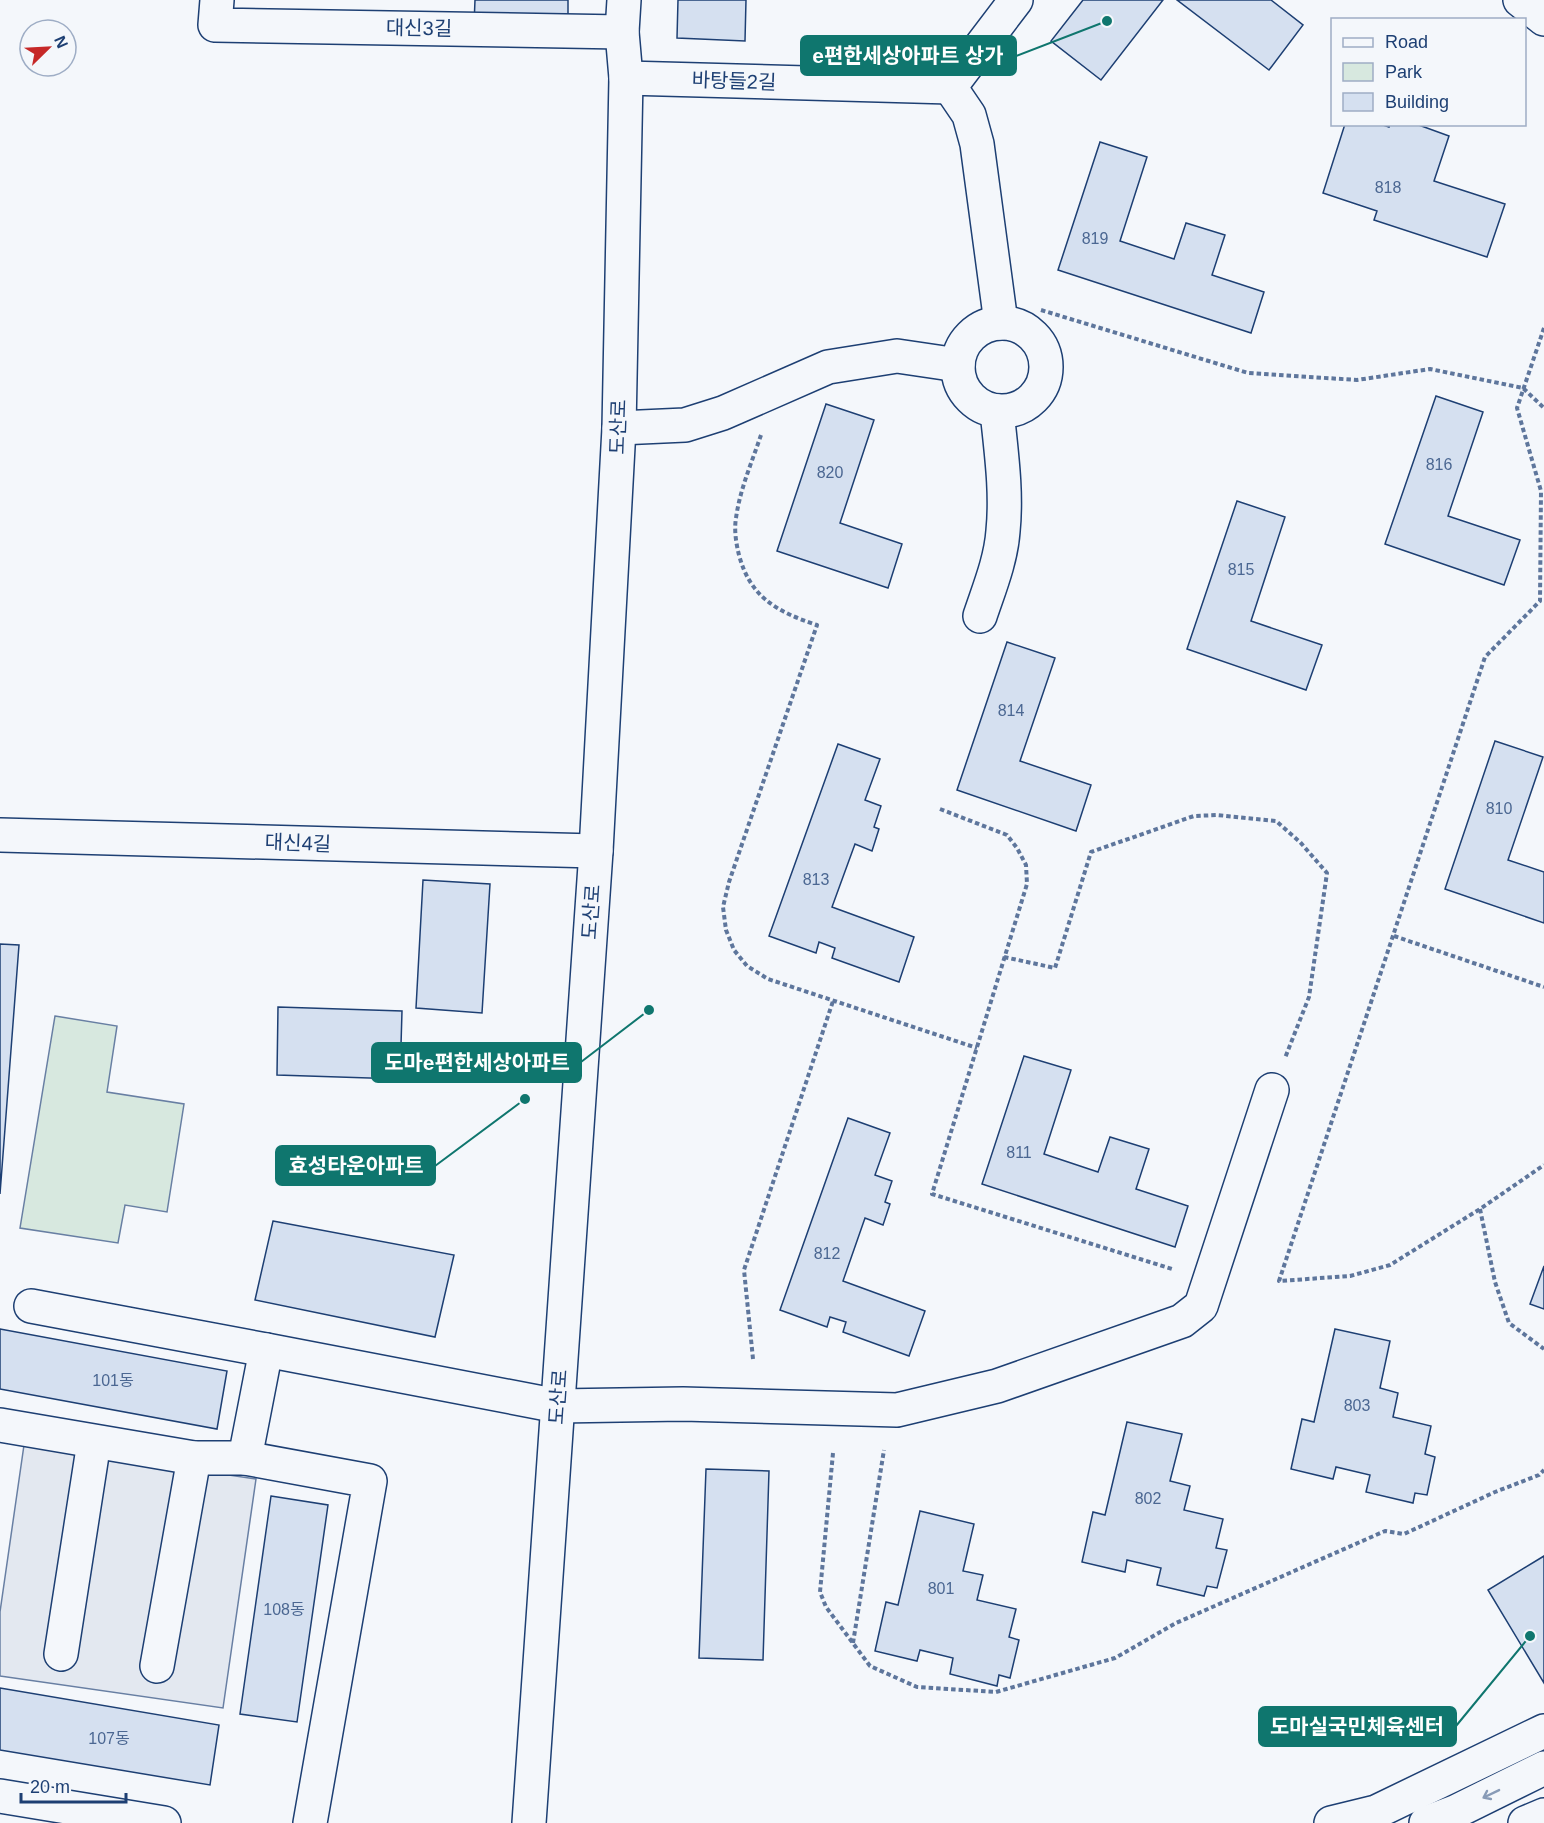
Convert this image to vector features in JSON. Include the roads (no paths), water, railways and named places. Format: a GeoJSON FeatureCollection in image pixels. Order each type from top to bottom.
{"type":"FeatureCollection","features":[{"type":"Feature","properties":{"kind":"main road"},"geometry":{"type":"LineString","coordinates":[[1001,323],[977,144],[969,115],[950,87],[1016,0]]}},
{"type":"Feature","properties":{"kind":"main road"},"geometry":{"type":"LineString","coordinates":[[1520,0],[1544,18]]}},
{"type":"Feature","properties":{"kind":"main road","name":"대신3길"},"geometry":{"type":"LineString","coordinates":[[216,12],[623,16]]}},
{"type":"Feature","properties":{"kind":"main road","name":"도산로"},"geometry":{"type":"LineString","coordinates":[[529,1823],[596,851],[619,428],[626,78],[623,16]]}},
{"type":"Feature","properties":{"kind":"main road","name":"바탕들2길"},"geometry":{"type":"LineString","coordinates":[[626,78],[950,87]]}},
{"type":"Feature","properties":{"kind":"main road"},"geometry":{"type":"LineString","coordinates":[[1001,323],[1028,332],[1038,342],[1044,356],[1046,370],[1043,384],[1036,396],[1011,411],[997,411],[983,407],[971,399],[963,387],[958,365],[964,345],[974,333],[986,326],[1001,323]]}},
{"type":"Feature","properties":{"kind":"main road"},"geometry":{"type":"LineString","coordinates":[[619,428],[685,425],[723,412],[828,367],[897,356],[958,365]]}},
{"type":"Feature","properties":{"kind":"main road"},"geometry":{"type":"LineString","coordinates":[[980,616],[1004,533],[1004,474],[997,411]]}},
{"type":"Feature","properties":{"kind":"main road","name":"대신4길"},"geometry":{"type":"LineString","coordinates":[[0,835],[596,851]]}},
{"type":"Feature","properties":{"kind":"main road"},"geometry":{"type":"LineString","coordinates":[[31,1306],[558,1406],[683,1404],[897,1410],[997,1386],[1182,1321],[1201,1306],[1272,1090]]}},
{"type":"Feature","properties":{"kind":"main road"},"geometry":{"type":"LineString","coordinates":[[245,1458],[266,1350]]}},
{"type":"Feature","properties":{"kind":"main road"},"geometry":{"type":"LineString","coordinates":[[1,1434],[94,1442],[194,1458],[245,1458],[370,1481],[310,1823]]}},
{"type":"Feature","properties":{"kind":"main road"},"geometry":{"type":"LineString","coordinates":[[61,1654],[94,1442]]}},
{"type":"Feature","properties":{"kind":"main road"},"geometry":{"type":"LineString","coordinates":[[157,1666],[194,1458]]}},
{"type":"Feature","properties":{"kind":"main road"},"geometry":{"type":"LineString","coordinates":[[1331,1823],[1376,1812],[1544,1731]]}},
{"type":"Feature","properties":{"kind":"main road"},"geometry":{"type":"LineString","coordinates":[[1426,1823],[1455,1812],[1544,1768]]}},
{"type":"Feature","properties":{"kind":"main road"},"geometry":{"type":"LineString","coordinates":[[0,1796],[164,1823]]}},
{"type":"Feature","properties":{"kind":"main road"},"geometry":{"type":"LineString","coordinates":[[1525,1823],[1544,1815]]}},
{"type":"Feature","properties":{"kind":"place","name":"e편한세상아파트 상가"},"geometry":{"type":"Point","coordinates":[1107,21]}},
{"type":"Feature","properties":{"kind":"place","name":"도마e편한세상아파트"},"geometry":{"type":"Point","coordinates":[649,1010]}},
{"type":"Feature","properties":{"kind":"place","name":"효성타운아파트"},"geometry":{"type":"Point","coordinates":[525,1099]}},
{"type":"Feature","properties":{"kind":"place","name":"도마실국민체육센터"},"geometry":{"type":"Point","coordinates":[1530,1636]}}]}
